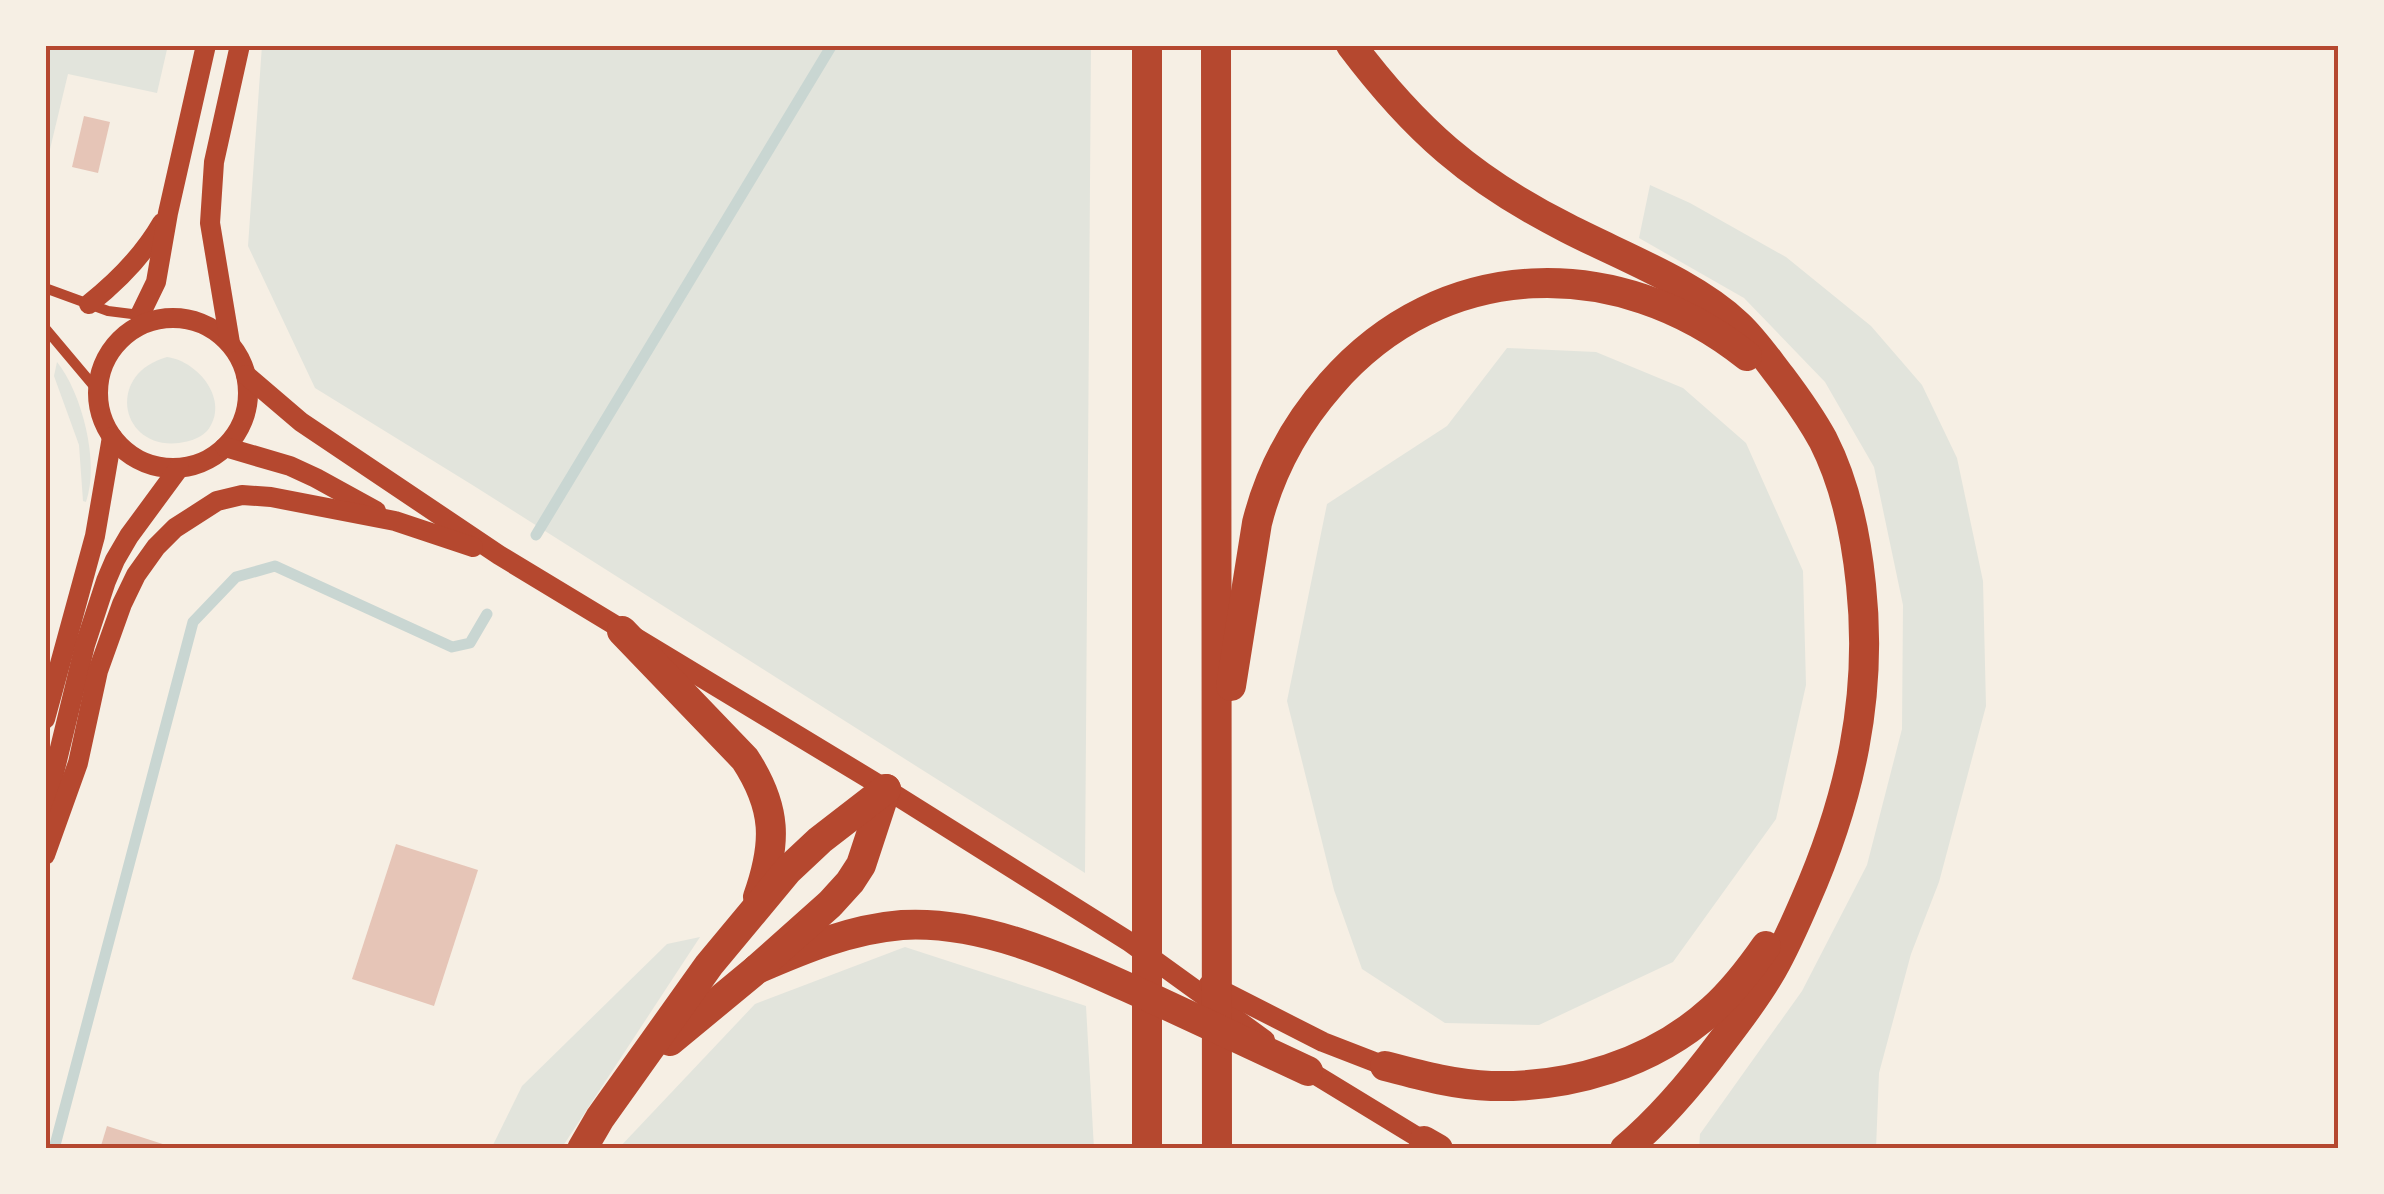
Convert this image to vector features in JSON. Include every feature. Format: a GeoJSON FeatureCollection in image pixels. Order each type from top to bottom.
{"type":"FeatureCollection","features":[{"type":"Feature","properties":{"kind":"highway"},"geometry":{"type":"LineString","coordinates":[[1146,45],[1147,1147]]}},
{"type":"Feature","properties":{"kind":"highway"},"geometry":{"type":"LineString","coordinates":[[1216,45],[1217,1149]]}},
{"type":"Feature","properties":{"kind":"highway"},"geometry":{"type":"LineString","coordinates":[[1351,45],[1408,116],[1486,182],[1720,310],[1748,336],[1795,396],[1823,440],[1843,489],[1856,540],[1863,605],[1864,674],[1843,802],[1821,864],[1782,952],[1749,1006],[1690,1084],[1625,1149]]}},
{"type":"Feature","properties":{"kind":"highway"},"geometry":{"type":"LineString","coordinates":[[1216,788],[1263,496],[1300,422],[1319,397],[1354,360],[1393,328],[1436,305],[1474,291],[1525,283],[1580,284],[1646,300],[1688,317],[1742,352],[1795,396]]}},
{"type":"Feature","properties":{"kind":"highway"},"geometry":{"type":"LineString","coordinates":[[622,631],[757,776],[771,820],[772,842],[769,866],[752,914]]}},
{"type":"Feature","properties":{"kind":"highway"},"geometry":{"type":"LineString","coordinates":[[582,1149],[709,965],[752,914],[806,852],[886,789]]}},
{"type":"Feature","properties":{"kind":"highway"},"geometry":{"type":"LineString","coordinates":[[630,1076],[758,969],[850,882],[861,865],[886,789]]}},
{"type":"Feature","properties":{"kind":"highway"},"geometry":{"type":"LineString","coordinates":[[1385,1066],[1453,1082],[1520,1086],[1584,1077],[1640,1056],[1692,1026],[1730,993],[1821,864]]}},
{"type":"Feature","properties":{"kind":"highway"},"geometry":{"type":"LineString","coordinates":[[758,969],[822,942],[861,932],[902,925],[967,931],[1039,949],[1308,1070]]}},
{"type":"Feature","properties":{"kind":"main road"},"geometry":{"type":"LineString","coordinates":[[142,320],[189,320],[209,327],[230,343],[238,355],[246,375],[248,400],[244,420],[233,440],[212,458],[180,468],[140,461],[112,437],[102,416],[98,391],[110,353],[142,320],[156,282],[206,45]]}},
{"type":"Feature","properties":{"kind":"main road"},"geometry":{"type":"LineString","coordinates":[[230,343],[210,223],[214,162],[240,45]]}},
{"type":"Feature","properties":{"kind":"main road"},"geometry":{"type":"LineString","coordinates":[[89,304],[131,266],[168,213]]}},
{"type":"Feature","properties":{"kind":"main road"},"geometry":{"type":"LineString","coordinates":[[246,375],[301,422],[499,555],[1128,941],[1308,1070],[1431,1145]]}},
{"type":"Feature","properties":{"kind":"main road"},"geometry":{"type":"LineString","coordinates":[[45,719],[95,536],[112,437]]}},
{"type":"Feature","properties":{"kind":"main road"},"geometry":{"type":"LineString","coordinates":[[225,447],[290,466],[395,521]]}},
{"type":"Feature","properties":{"kind":"main road"},"geometry":{"type":"LineString","coordinates":[[45,810],[85,645],[114,560],[180,468]]}},
{"type":"Feature","properties":{"kind":"main road"},"geometry":{"type":"LineString","coordinates":[[45,855],[78,763],[98,671],[122,604],[136,575],[175,528],[218,502],[242,495],[271,497],[395,521],[499,555]]}},
{"type":"Feature","properties":{"kind":"main road"},"geometry":{"type":"LineString","coordinates":[[1128,941],[1323,1042],[1385,1066]]}},
{"type":"Feature","properties":{"kind":"street"},"geometry":{"type":"LineString","coordinates":[[45,288],[142,320]]}},
{"type":"Feature","properties":{"kind":"street"},"geometry":{"type":"LineString","coordinates":[[45,328],[98,391]]}},
{"type":"Feature","properties":{"kind":"shaded area"},"geometry":{"type":"Polygon","coordinates":[[[45,45],[168,45],[157,93],[68,74],[45,170],[45,45]]]}},
{"type":"Feature","properties":{"kind":"shaded area"},"geometry":{"type":"Polygon","coordinates":[[[262,45],[1091,45],[1085,873],[315,388],[248,246],[262,45]]]}},
{"type":"Feature","properties":{"kind":"shaded area"},"geometry":{"type":"Polygon","coordinates":[[[1650,185],[1786,257],[1871,326],[1922,385],[1957,458],[1983,581],[1986,706],[1939,882],[1911,954],[1879,1073],[1876,1149],[1699,1149],[1700,1134],[1802,991],[1867,865],[1902,729],[1903,605],[1874,467],[1825,382],[1744,298],[1639,238],[1650,185]]]}},
{"type":"Feature","properties":{"kind":"shaded area"},"geometry":{"type":"Polygon","coordinates":[[[1507,348],[1596,352],[1683,388],[1746,443],[1803,571],[1806,685],[1776,819],[1673,962],[1539,1025],[1445,1023],[1362,969],[1334,890],[1287,701],[1327,504],[1447,426],[1507,348]]]}},
{"type":"Feature","properties":{"kind":"shaded area"},"geometry":{"type":"Polygon","coordinates":[[[167,357],[200,374],[213,395],[215,407],[207,431],[179,443],[159,442],[144,435],[133,423],[128,409],[134,379],[147,366],[167,357]]]}},
{"type":"Feature","properties":{"kind":"shaded area"},"geometry":{"type":"Polygon","coordinates":[[[57,362],[74,391],[86,429],[91,468],[86,502],[79,445],[54,376],[57,362]]]}},
{"type":"Feature","properties":{"kind":"shaded area"},"geometry":{"type":"Polygon","coordinates":[[[700,937],[561,1149],[491,1149],[522,1086],[667,944],[700,937]]]}},
{"type":"Feature","properties":{"kind":"shaded area"},"geometry":{"type":"Polygon","coordinates":[[[905,947],[1086,1006],[1094,1149],[618,1149],[755,1004],[905,947]]]}},
{"type":"Feature","properties":{"kind":"building"},"geometry":{"type":"Polygon","coordinates":[[[84,116],[110,122],[98,173],[72,167],[84,116]]]}},
{"type":"Feature","properties":{"kind":"building"},"geometry":{"type":"Polygon","coordinates":[[[396,844],[478,870],[434,1006],[352,979],[396,844]]]}},
{"type":"Feature","properties":{"kind":"building"},"geometry":{"type":"Polygon","coordinates":[[[107,1126],[175,1148],[175,1149],[100,1149],[107,1126]]]}},
{"type":"Feature","properties":{"kind":"waterway"},"geometry":{"type":"LineString","coordinates":[[536,535],[832,45]]}},
{"type":"Feature","properties":{"kind":"waterway"},"geometry":{"type":"LineString","coordinates":[[54,1149],[193,622],[236,577],[275,566],[452,647],[470,643],[487,614]]}}]}
